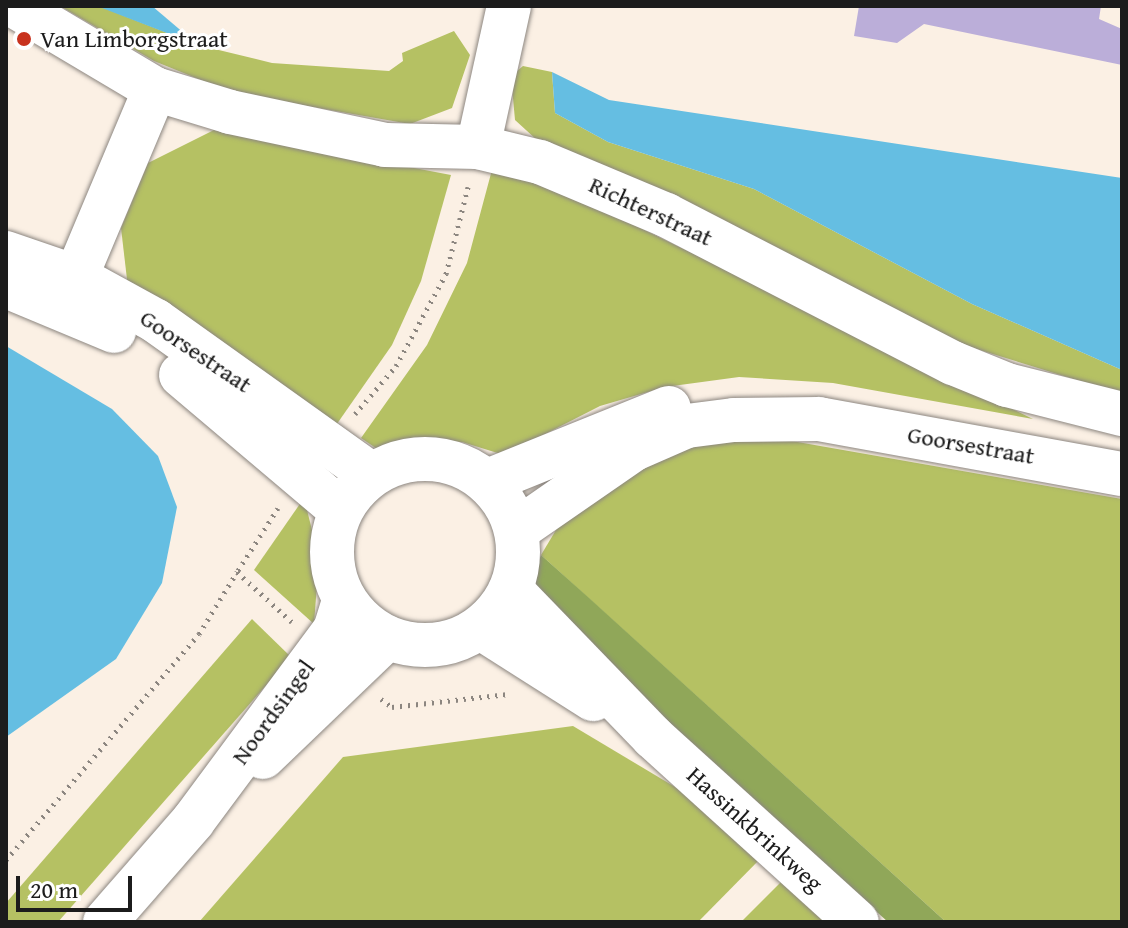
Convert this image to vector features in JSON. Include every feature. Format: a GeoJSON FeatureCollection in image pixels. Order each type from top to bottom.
{"type":"FeatureCollection","features":[{"type":"Feature","properties":{"kind":"main road","name":"Richterstraat"},"geometry":{"type":"LineString","coordinates":[[15,6],[155,89],[385,145],[478,147],[612,189],[1007,385],[1122,414]]}},
{"type":"Feature","properties":{"kind":"main road"},"geometry":{"type":"LineString","coordinates":[[478,147],[509,6]]}},
{"type":"Feature","properties":{"kind":"main road"},"geometry":{"type":"LineString","coordinates":[[70,291],[155,89]]}},
{"type":"Feature","properties":{"kind":"main road","name":"Goorsestraat"},"geometry":{"type":"LineString","coordinates":[[6,253],[70,291],[136,343],[226,406],[315,459],[372,475]]}},
{"type":"Feature","properties":{"kind":"main road","name":"Goorsestraat"},"geometry":{"type":"LineString","coordinates":[[6,286],[70,291]]}},
{"type":"Feature","properties":{"kind":"main road","name":"Goorsestraat"},"geometry":{"type":"LineString","coordinates":[[488,481],[621,422],[688,402],[772,401],[819,419],[1122,474]]}},
{"type":"Feature","properties":{"kind":"main road","name":"Goorsestraat"},"geometry":{"type":"LineString","coordinates":[[517,530],[634,449],[687,426],[819,419]]}},
{"type":"Feature","properties":{"kind":"main road"},"geometry":{"type":"LineString","coordinates":[[432,458],[488,481],[517,530],[511,590],[481,628],[426,646],[387,638],[344,600],[332,564],[341,510],[372,475],[432,458]]}},
{"type":"Feature","properties":{"kind":"main road","name":"Goorsestraat"},"geometry":{"type":"LineString","coordinates":[[315,459],[341,510]]}},
{"type":"Feature","properties":{"kind":"main road","name":"Hassinkbrinkweg"},"geometry":{"type":"LineString","coordinates":[[511,590],[653,737],[857,922]]}},
{"type":"Feature","properties":{"kind":"main road","name":"Noordsingel"},"geometry":{"type":"LineString","coordinates":[[105,922],[193,821],[319,648],[344,600]]}},
{"type":"Feature","properties":{"kind":"main road","name":"Hassinkbrinkweg"},"geometry":{"type":"LineString","coordinates":[[481,628],[653,737]]}},
{"type":"Feature","properties":{"kind":"main road","name":"Noordsingel"},"geometry":{"type":"LineString","coordinates":[[193,821],[352,676],[387,638]]}},
{"type":"Feature","properties":{"kind":"path"},"geometry":{"type":"LineString","coordinates":[[6,860],[199,634],[237,572],[315,459],[396,366],[446,274],[478,147]]}},
{"type":"Feature","properties":{"kind":"path"},"geometry":{"type":"LineString","coordinates":[[237,572],[319,648]]}},
{"type":"Feature","properties":{"kind":"path"},"geometry":{"type":"LineString","coordinates":[[352,676],[392,707],[522,693]]}},
{"type":"Feature","properties":{"kind":"green space"},"geometry":{"type":"Polygon","coordinates":[[[60,6],[99,6],[198,45],[272,63],[389,71],[403,61],[402,53],[454,31],[470,55],[452,108],[410,124],[233,93],[154,61],[60,6]]]}},
{"type":"Feature","properties":{"kind":"green space"},"geometry":{"type":"Polygon","coordinates":[[[523,66],[552,72],[555,113],[608,142],[754,189],[972,304],[1122,370],[1122,394],[970,347],[549,151],[515,120],[511,76],[523,66]]]}},
{"type":"Feature","properties":{"kind":"green space"},"geometry":{"type":"Polygon","coordinates":[[[214,130],[451,175],[421,281],[392,345],[332,431],[130,305],[121,228],[148,163],[214,130]]]}},
{"type":"Feature","properties":{"kind":"green space"},"geometry":{"type":"Polygon","coordinates":[[[493,166],[630,223],[1033,419],[833,383],[739,377],[665,387],[600,406],[504,455],[462,442],[420,444],[389,457],[361,438],[427,345],[467,263],[493,166]]]}},
{"type":"Feature","properties":{"kind":"green space"},"geometry":{"type":"Polygon","coordinates":[[[752,434],[1122,499],[1122,922],[946,922],[541,555],[559,525],[650,455],[752,434]]]}},
{"type":"Feature","properties":{"kind":"green space"},"geometry":{"type":"Polygon","coordinates":[[[304,498],[319,558],[314,624],[254,570],[304,498]]]}},
{"type":"Feature","properties":{"kind":"green space"},"geometry":{"type":"Polygon","coordinates":[[[541,555],[946,922],[888,922],[550,618],[533,578],[541,555]]]}},
{"type":"Feature","properties":{"kind":"green space"},"geometry":{"type":"Polygon","coordinates":[[[252,619],[291,657],[58,922],[6,922],[6,903],[252,619]]]}},
{"type":"Feature","properties":{"kind":"green space"},"geometry":{"type":"Polygon","coordinates":[[[573,726],[737,824],[767,852],[698,922],[199,922],[343,757],[573,726]]]}},
{"type":"Feature","properties":{"kind":"green space"},"geometry":{"type":"Polygon","coordinates":[[[789,874],[841,922],[741,922],[789,874]]]}},
{"type":"Feature","properties":{"kind":"water"},"geometry":{"type":"Polygon","coordinates":[[[99,6],[152,6],[198,45],[102,8],[99,6]]]}},
{"type":"Feature","properties":{"kind":"water"},"geometry":{"type":"Polygon","coordinates":[[[552,72],[609,100],[1122,178],[1122,370],[972,304],[754,189],[608,142],[555,113],[552,72]]]}},
{"type":"Feature","properties":{"kind":"water"},"geometry":{"type":"Polygon","coordinates":[[[6,346],[112,409],[158,456],[177,507],[162,583],[116,659],[6,737],[6,346]]]}},
{"type":"Feature","properties":{"kind":"building"},"geometry":{"type":"Polygon","coordinates":[[[859,6],[1101,6],[1099,19],[1122,29],[1122,65],[924,24],[897,43],[854,36],[859,6]]]}},
{"type":"Feature","properties":{"kind":"place","name":"Van Limborgstraat"},"geometry":{"type":"Point","coordinates":[24,39]}}]}
